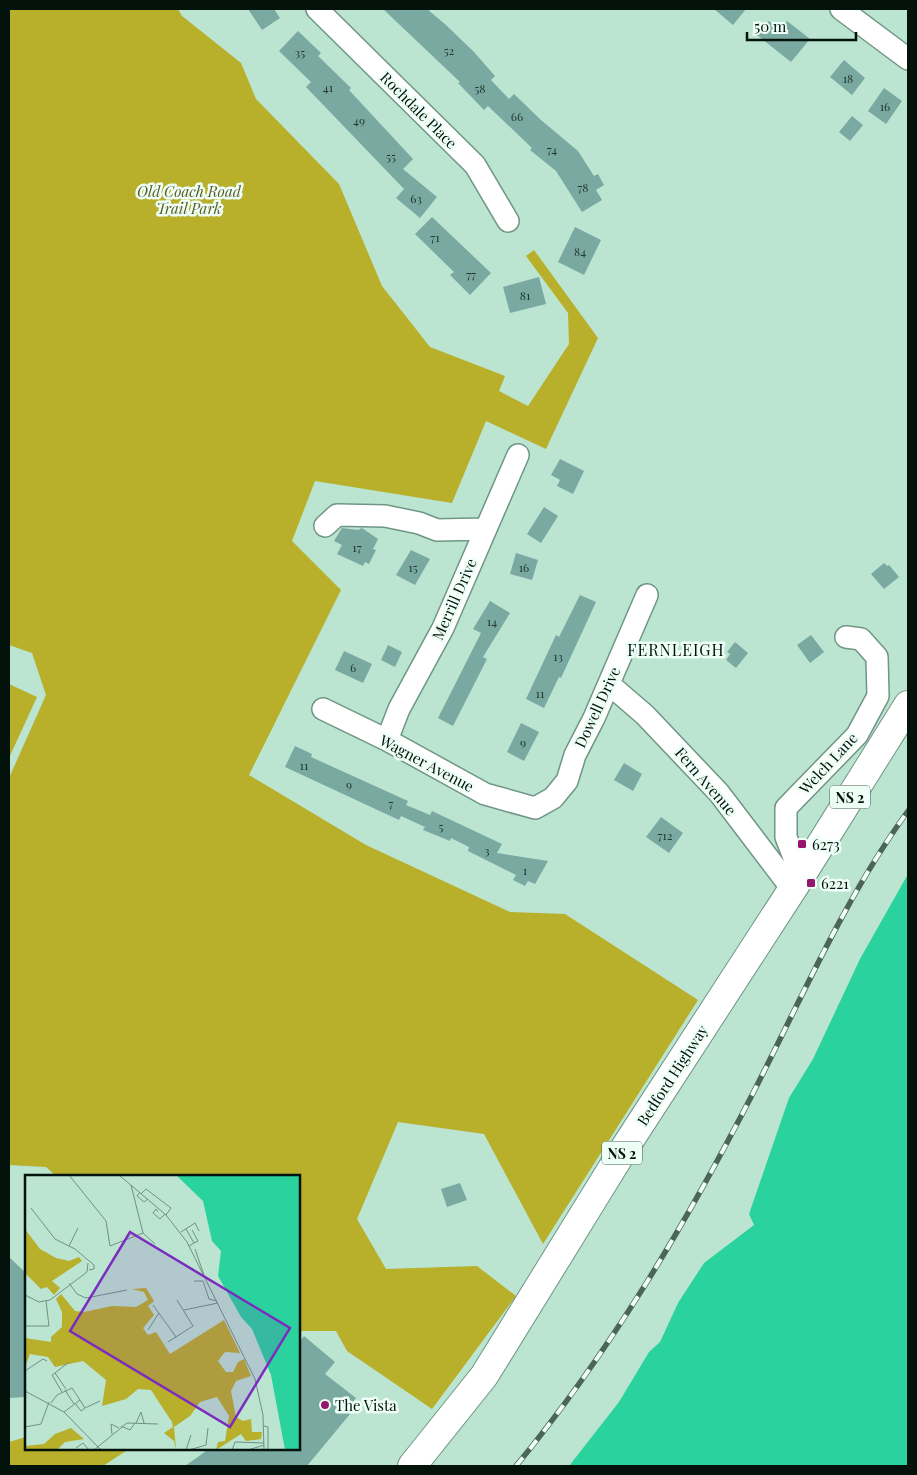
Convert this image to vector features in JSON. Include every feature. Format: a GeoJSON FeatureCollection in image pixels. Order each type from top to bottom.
{"type":"FeatureCollection","features":[{"type":"Feature","properties":{"kind":"main road","name":"Bedford Highway"},"geometry":{"type":"LineString","coordinates":[[412,1466],[484,1376],[624,1149],[797,882],[908,705]]}},
{"type":"Feature","properties":{"kind":"street","name":"Rochdale Place"},"geometry":{"type":"LineString","coordinates":[[317,9],[475,165],[508,221]]}},
{"type":"Feature","properties":{"kind":"street"},"geometry":{"type":"LineString","coordinates":[[841,9],[908,59]]}},
{"type":"Feature","properties":{"kind":"street","name":"Merrill Drive"},"geometry":{"type":"LineString","coordinates":[[387,740],[399,709],[443,628],[518,455]]}},
{"type":"Feature","properties":{"kind":"street"},"geometry":{"type":"LineString","coordinates":[[324,526],[337,515],[384,516],[419,523],[437,530],[485,530]]}},
{"type":"Feature","properties":{"kind":"street","name":"Dowell Drive"},"geometry":{"type":"LineString","coordinates":[[535,808],[553,798],[567,781],[575,755],[609,684],[647,595]]}},
{"type":"Feature","properties":{"kind":"street","name":"Welch Lane"},"geometry":{"type":"LineString","coordinates":[[797,882],[786,838],[786,808],[856,735],[878,696],[877,657],[861,639],[846,637]]}},
{"type":"Feature","properties":{"kind":"street","name":"Fern Avenue"},"geometry":{"type":"LineString","coordinates":[[609,684],[645,715],[720,793],[797,882]]}},
{"type":"Feature","properties":{"kind":"street","name":"Wagner Avenue"},"geometry":{"type":"LineString","coordinates":[[322,709],[387,740],[485,794],[535,808]]}},
{"type":"Feature","properties":{"kind":"green space","name":"Old Coach Road Trail Park"},"geometry":{"type":"Polygon","coordinates":[[[9,9],[178,9],[182,16],[241,63],[256,99],[339,184],[382,286],[430,347],[505,376],[499,391],[528,406],[569,344],[568,313],[526,256],[534,250],[598,338],[546,449],[486,421],[452,503],[315,481],[292,541],[341,590],[249,775],[366,845],[510,912],[565,914],[698,1000],[543,1244],[484,1134],[398,1122],[357,1219],[386,1269],[477,1266],[516,1296],[432,1409],[347,1351],[336,1331],[300,1331],[300,1175],[55,1175],[46,1167],[9,1165],[9,778],[46,695],[32,653],[9,645],[9,9]]]}},
{"type":"Feature","properties":{"kind":"green space"},"geometry":{"type":"Polygon","coordinates":[[[9,684],[37,697],[9,758],[9,684]]]}},
{"type":"Feature","properties":{"kind":"green space"},"geometry":{"type":"Polygon","coordinates":[[[25,1437],[25,1450],[127,1450],[103,1466],[9,1466],[9,1442],[25,1437]]]}},
{"type":"Feature","properties":{"kind":"shaded area"},"geometry":{"type":"Polygon","coordinates":[[[908,874],[908,1466],[569,1466],[619,1402],[649,1352],[660,1342],[678,1303],[704,1263],[754,1225],[749,1214],[789,1098],[813,1059],[860,959],[908,874]]]}},
{"type":"Feature","properties":{"kind":"building"},"geometry":{"type":"Polygon","coordinates":[[[248,9],[274,9],[280,18],[262,30],[248,9]]]}},
{"type":"Feature","properties":{"kind":"building"},"geometry":{"type":"Polygon","coordinates":[[[383,9],[427,9],[446,25],[495,76],[491,80],[509,99],[514,94],[578,151],[594,176],[598,174],[604,185],[596,190],[602,200],[582,212],[556,171],[530,150],[532,148],[488,106],[484,110],[458,83],[460,82],[383,9]]]}},
{"type":"Feature","properties":{"kind":"building"},"geometry":{"type":"Polygon","coordinates":[[[714,9],[746,9],[733,25],[714,9]]]}},
{"type":"Feature","properties":{"kind":"building"},"geometry":{"type":"Polygon","coordinates":[[[769,21],[780,30],[787,21],[810,39],[791,62],[757,35],[769,21]]]}},
{"type":"Feature","properties":{"kind":"building"},"geometry":{"type":"Polygon","coordinates":[[[298,31],[321,53],[318,56],[351,88],[349,90],[413,159],[403,169],[437,197],[420,218],[396,198],[404,189],[306,87],[311,82],[279,51],[298,31]]]}},
{"type":"Feature","properties":{"kind":"building"},"geometry":{"type":"Polygon","coordinates":[[[844,60],[865,78],[852,95],[830,77],[844,60]]]}},
{"type":"Feature","properties":{"kind":"building"},"geometry":{"type":"Polygon","coordinates":[[[884,88],[902,101],[886,124],[868,111],[884,88]]]}},
{"type":"Feature","properties":{"kind":"building"},"geometry":{"type":"Polygon","coordinates":[[[852,116],[863,125],[850,141],[839,132],[852,116]]]}},
{"type":"Feature","properties":{"kind":"building"},"geometry":{"type":"Polygon","coordinates":[[[432,217],[491,273],[470,295],[450,275],[454,272],[415,234],[432,217]]]}},
{"type":"Feature","properties":{"kind":"building"},"geometry":{"type":"Polygon","coordinates":[[[575,227],[601,240],[584,275],[558,262],[575,227]]]}},
{"type":"Feature","properties":{"kind":"building"},"geometry":{"type":"Polygon","coordinates":[[[539,277],[546,304],[510,313],[503,287],[539,277]]]}},
{"type":"Feature","properties":{"kind":"building"},"geometry":{"type":"Polygon","coordinates":[[[560,459],[584,471],[573,494],[557,486],[560,480],[551,475],[560,459]]]}},
{"type":"Feature","properties":{"kind":"building"},"geometry":{"type":"Polygon","coordinates":[[[544,507],[558,516],[541,543],[527,534],[544,507]]]}},
{"type":"Feature","properties":{"kind":"building"},"geometry":{"type":"Polygon","coordinates":[[[342,528],[358,530],[362,528],[378,539],[373,549],[376,550],[369,564],[365,562],[363,566],[337,554],[342,545],[334,541],[342,528]]]}},
{"type":"Feature","properties":{"kind":"building"},"geometry":{"type":"Polygon","coordinates":[[[411,550],[430,559],[415,585],[396,575],[411,550]]]}},
{"type":"Feature","properties":{"kind":"building"},"geometry":{"type":"Polygon","coordinates":[[[516,553],[538,560],[532,580],[510,574],[516,553]]]}},
{"type":"Feature","properties":{"kind":"building"},"geometry":{"type":"Polygon","coordinates":[[[884,563],[887,566],[889,565],[899,577],[884,589],[871,574],[884,563]]]}},
{"type":"Feature","properties":{"kind":"building"},"geometry":{"type":"Polygon","coordinates":[[[580,595],[596,602],[561,678],[559,677],[544,708],[526,699],[556,635],[559,637],[580,595]]]}},
{"type":"Feature","properties":{"kind":"building"},"geometry":{"type":"Polygon","coordinates":[[[490,601],[510,613],[483,657],[487,659],[453,726],[438,718],[481,633],[473,629],[490,601]]]}},
{"type":"Feature","properties":{"kind":"building"},"geometry":{"type":"Polygon","coordinates":[[[811,635],[824,652],[810,663],[797,645],[811,635]]]}},
{"type":"Feature","properties":{"kind":"building"},"geometry":{"type":"Polygon","coordinates":[[[735,642],[748,653],[736,668],[726,660],[730,654],[727,652],[735,642]]]}},
{"type":"Feature","properties":{"kind":"building"},"geometry":{"type":"Polygon","coordinates":[[[388,645],[402,652],[395,667],[381,660],[388,645]]]}},
{"type":"Feature","properties":{"kind":"building"},"geometry":{"type":"Polygon","coordinates":[[[344,651],[372,664],[363,683],[335,670],[344,651]]]}},
{"type":"Feature","properties":{"kind":"building"},"geometry":{"type":"Polygon","coordinates":[[[521,723],[539,732],[524,761],[507,752],[521,723]]]}},
{"type":"Feature","properties":{"kind":"building"},"geometry":{"type":"Polygon","coordinates":[[[295,746],[312,754],[311,757],[408,801],[406,805],[430,815],[432,811],[502,844],[497,853],[548,861],[535,884],[528,881],[525,886],[513,880],[516,875],[468,851],[469,847],[451,838],[450,841],[423,830],[425,827],[401,816],[399,820],[285,767],[295,746]]]}},
{"type":"Feature","properties":{"kind":"building"},"geometry":{"type":"Polygon","coordinates":[[[624,763],[642,774],[633,791],[614,780],[624,763]]]}},
{"type":"Feature","properties":{"kind":"building"},"geometry":{"type":"Polygon","coordinates":[[[661,817],[683,833],[669,853],[646,837],[661,817]]]}},
{"type":"Feature","properties":{"kind":"building"},"geometry":{"type":"Polygon","coordinates":[[[460,1183],[467,1200],[447,1207],[441,1189],[460,1183]]]}},
{"type":"Feature","properties":{"kind":"building"},"geometry":{"type":"Polygon","coordinates":[[[9,1257],[25,1272],[25,1397],[9,1398],[9,1257]]]}},
{"type":"Feature","properties":{"kind":"building","name":"The Vista"},"geometry":{"type":"Polygon","coordinates":[[[304,1336],[335,1362],[325,1374],[356,1398],[345,1411],[350,1414],[307,1466],[185,1466],[208,1450],[300,1450],[300,1341],[304,1336]]]}},
{"type":"Feature","properties":{"kind":"railway"},"geometry":{"type":"LineString","coordinates":[[516,1466],[583,1379],[614,1334],[672,1241],[751,1097],[843,915],[908,811]]}},
{"type":"Feature","properties":{"kind":"place","name":"6273"},"geometry":{"type":"Point","coordinates":[802,844]}},
{"type":"Feature","properties":{"kind":"place","name":"6221"},"geometry":{"type":"Point","coordinates":[811,883]}},
{"type":"Feature","properties":{"kind":"place","name":"The Vista"},"geometry":{"type":"Point","coordinates":[325,1405]}},
{"type":"Feature","properties":{"kind":"district","name":"FERNLEIGH"},"geometry":{"type":"Point","coordinates":[676,649]}}]}
